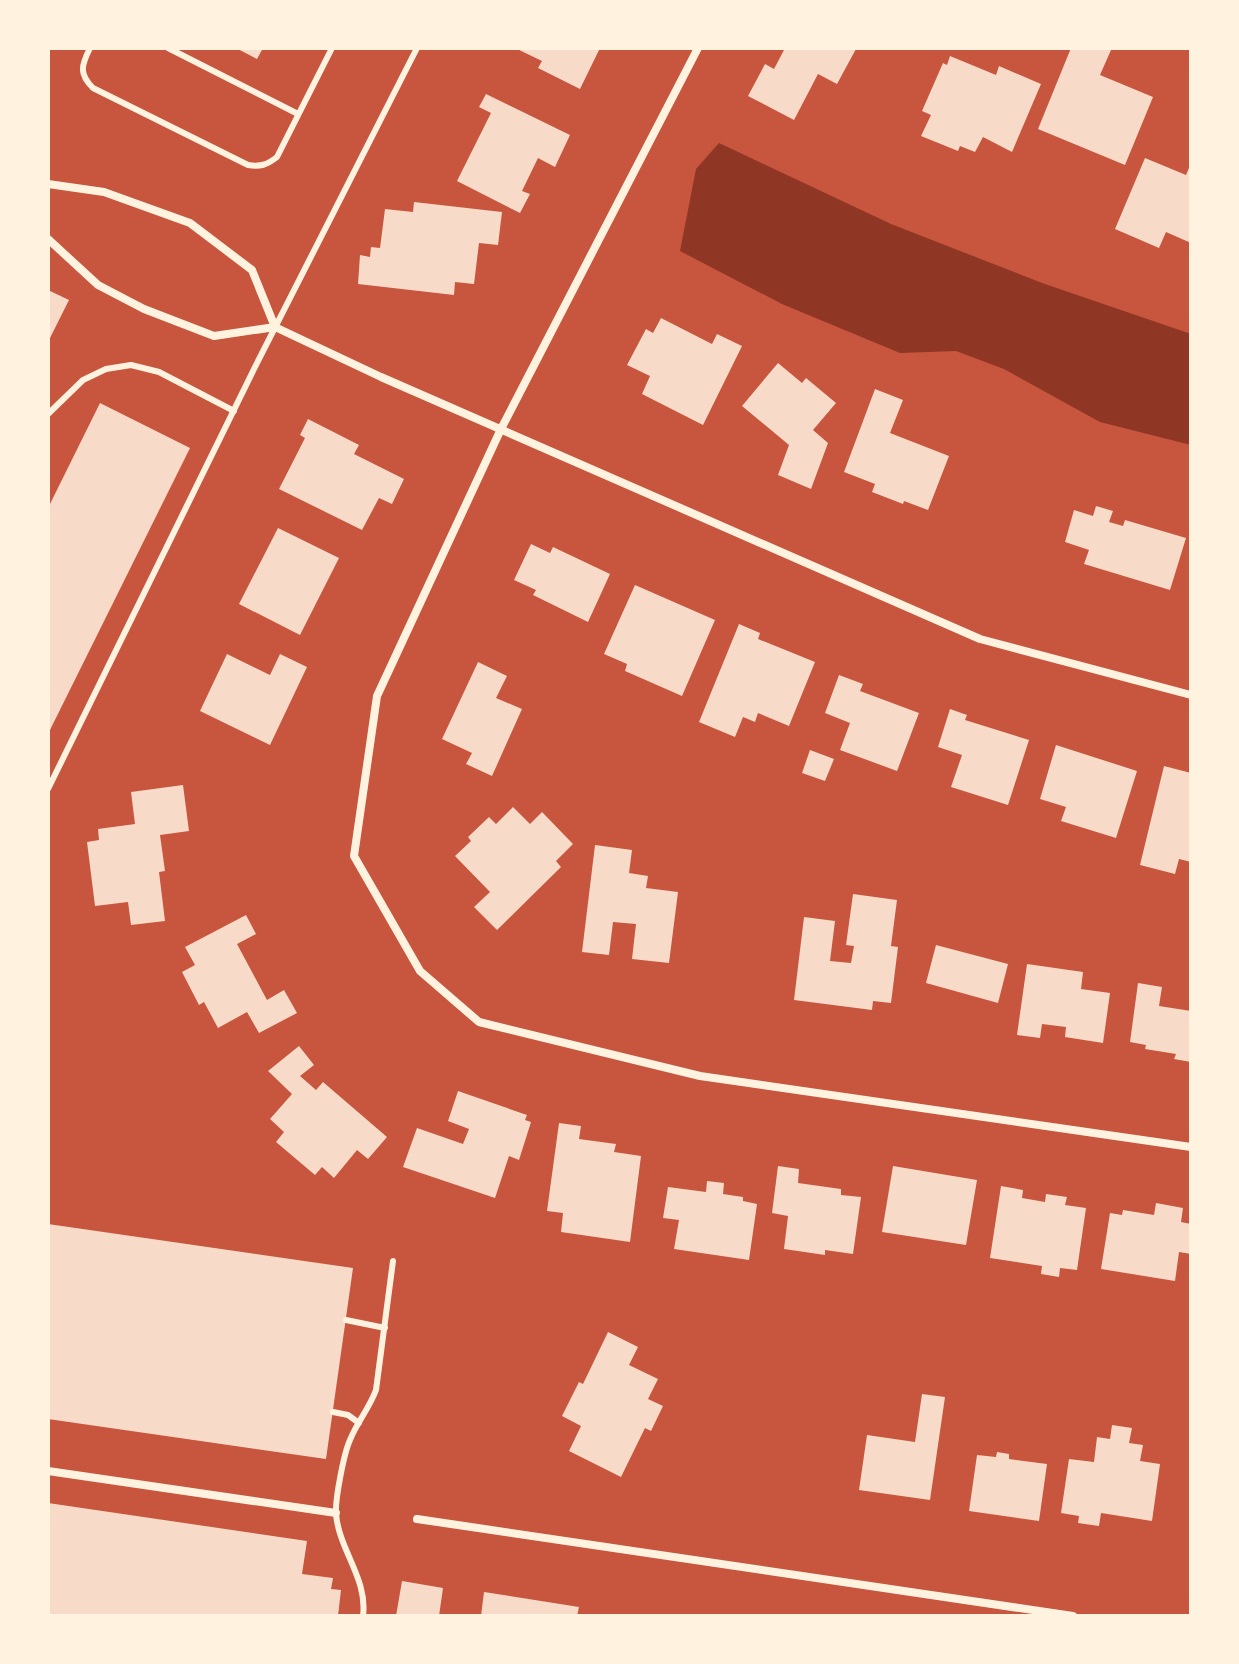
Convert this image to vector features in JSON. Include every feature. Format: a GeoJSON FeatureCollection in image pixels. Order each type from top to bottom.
{"type":"FeatureCollection","features":[{"type":"Feature","properties":{"kind":"street"},"geometry":{"type":"LineString","coordinates":[[698,48],[501,429],[377,696],[354,856],[420,971],[479,1022],[700,1076],[1191,1147]]}},
{"type":"Feature","properties":{"kind":"street"},"geometry":{"type":"LineString","coordinates":[[48,184],[104,192],[190,223],[252,270],[275,327]]}},
{"type":"Feature","properties":{"kind":"street"},"geometry":{"type":"LineString","coordinates":[[48,239],[98,285],[144,309],[214,336],[275,327],[381,377],[980,639],[1191,695]]}},
{"type":"Feature","properties":{"kind":"street"},"geometry":{"type":"LineString","coordinates":[[48,1471],[336,1513]]}},
{"type":"Feature","properties":{"kind":"street"},"geometry":{"type":"LineString","coordinates":[[417,1519],[1073,1616]]}},
{"type":"Feature","properties":{"kind":"lane"},"geometry":{"type":"LineString","coordinates":[[90,48],[82,71],[93,88],[248,165],[259,166],[277,157],[332,48]]}},
{"type":"Feature","properties":{"kind":"lane"},"geometry":{"type":"LineString","coordinates":[[168,48],[298,114]]}},
{"type":"Feature","properties":{"kind":"lane"},"geometry":{"type":"LineString","coordinates":[[48,789],[275,327],[417,48]]}},
{"type":"Feature","properties":{"kind":"lane"},"geometry":{"type":"LineString","coordinates":[[48,414],[83,380],[106,369],[131,365],[159,372],[234,411]]}},
{"type":"Feature","properties":{"kind":"lane"},"geometry":{"type":"LineString","coordinates":[[363,1616],[363,1592],[342,1538],[336,1513],[349,1441],[376,1390],[393,1261]]}},
{"type":"Feature","properties":{"kind":"lane"},"geometry":{"type":"LineString","coordinates":[[346,1320],[385,1328]]}},
{"type":"Feature","properties":{"kind":"lane"},"geometry":{"type":"LineString","coordinates":[[333,1412],[348,1415],[359,1423]]}},
{"type":"Feature","properties":{"kind":"shaded area"},"geometry":{"type":"Polygon","coordinates":[[[719,143],[891,224],[1042,283],[1191,334],[1191,445],[1100,422],[1004,369],[956,351],[900,353],[782,304],[680,251],[696,169],[719,143]]]}},
{"type":"Feature","properties":{"kind":"building"},"geometry":{"type":"Polygon","coordinates":[[[236,48],[263,48],[257,59],[236,48]]]}},
{"type":"Feature","properties":{"kind":"building"},"geometry":{"type":"Polygon","coordinates":[[[515,48],[600,48],[580,89],[538,68],[542,61],[515,48]]]}},
{"type":"Feature","properties":{"kind":"building"},"geometry":{"type":"Polygon","coordinates":[[[785,48],[856,49],[837,84],[818,74],[794,120],[748,96],[765,64],[774,69],[785,48]]]}},
{"type":"Feature","properties":{"kind":"building"},"geometry":{"type":"Polygon","coordinates":[[[1071,48],[1111,50],[1100,75],[1153,97],[1125,165],[1038,129],[1071,48]]]}},
{"type":"Feature","properties":{"kind":"building"},"geometry":{"type":"Polygon","coordinates":[[[950,56],[996,75],[999,66],[1041,84],[1012,152],[983,137],[975,152],[960,146],[958,151],[921,136],[931,115],[922,111],[943,63],[947,65],[950,56]]]}},
{"type":"Feature","properties":{"kind":"building"},"geometry":{"type":"Polygon","coordinates":[[[486,94],[570,135],[555,167],[538,158],[522,191],[530,194],[520,213],[457,181],[491,113],[479,107],[486,94]]]}},
{"type":"Feature","properties":{"kind":"building"},"geometry":{"type":"Polygon","coordinates":[[[1145,158],[1186,175],[1191,163],[1191,243],[1166,232],[1159,248],[1115,229],[1145,158]]]}},
{"type":"Feature","properties":{"kind":"building"},"geometry":{"type":"Polygon","coordinates":[[[414,202],[502,212],[498,245],[479,243],[474,284],[455,282],[454,295],[358,284],[360,255],[370,257],[371,247],[380,248],[385,209],[413,212],[414,202]]]}},
{"type":"Feature","properties":{"kind":"building"},"geometry":{"type":"Polygon","coordinates":[[[48,290],[69,300],[48,342],[48,290]]]}},
{"type":"Feature","properties":{"kind":"building"},"geometry":{"type":"Polygon","coordinates":[[[661,318],[712,344],[717,334],[742,346],[703,425],[642,394],[650,376],[627,365],[646,329],[653,333],[661,318]]]}},
{"type":"Feature","properties":{"kind":"building"},"geometry":{"type":"Polygon","coordinates":[[[778,363],[802,383],[806,378],[836,403],[813,430],[828,443],[811,489],[778,475],[789,445],[742,406],[778,363]]]}},
{"type":"Feature","properties":{"kind":"building"},"geometry":{"type":"Polygon","coordinates":[[[875,389],[903,400],[890,433],[949,456],[928,510],[872,492],[875,484],[844,472],[875,389]]]}},
{"type":"Feature","properties":{"kind":"building"},"geometry":{"type":"Polygon","coordinates":[[[100,403],[190,448],[48,734],[48,508],[100,403]]]}},
{"type":"Feature","properties":{"kind":"building"},"geometry":{"type":"Polygon","coordinates":[[[308,419],[359,445],[354,454],[404,479],[392,504],[379,498],[362,530],[279,489],[305,438],[300,435],[308,419]]]}},
{"type":"Feature","properties":{"kind":"building"},"geometry":{"type":"Polygon","coordinates":[[[1096,506],[1113,511],[1109,522],[1123,526],[1125,520],[1186,538],[1170,590],[1084,564],[1089,550],[1065,542],[1074,510],[1093,516],[1096,506]]]}},
{"type":"Feature","properties":{"kind":"building"},"geometry":{"type":"Polygon","coordinates":[[[278,528],[339,558],[300,635],[239,604],[278,528]]]}},
{"type":"Feature","properties":{"kind":"building"},"geometry":{"type":"Polygon","coordinates":[[[531,544],[550,553],[553,547],[610,574],[588,622],[533,595],[536,590],[514,580],[531,544]]]}},
{"type":"Feature","properties":{"kind":"building"},"geometry":{"type":"Polygon","coordinates":[[[635,585],[715,620],[682,696],[625,671],[627,664],[604,654],[635,585]]]}},
{"type":"Feature","properties":{"kind":"building"},"geometry":{"type":"Polygon","coordinates":[[[739,624],[760,633],[758,639],[815,662],[789,726],[758,713],[755,722],[743,717],[735,737],[699,722],[739,624]]]}},
{"type":"Feature","properties":{"kind":"building"},"geometry":{"type":"Polygon","coordinates":[[[227,654],[270,675],[280,654],[307,667],[270,745],[200,711],[227,654]]]}},
{"type":"Feature","properties":{"kind":"building"},"geometry":{"type":"Polygon","coordinates":[[[478,662],[507,676],[496,698],[522,709],[492,776],[466,764],[472,753],[442,739],[478,662]]]}},
{"type":"Feature","properties":{"kind":"building"},"geometry":{"type":"Polygon","coordinates":[[[839,675],[863,684],[860,691],[919,713],[897,771],[840,750],[850,723],[825,713],[839,675]]]}},
{"type":"Feature","properties":{"kind":"building"},"geometry":{"type":"Polygon","coordinates":[[[950,709],[967,715],[965,720],[1029,740],[1008,805],[951,787],[962,755],[938,747],[950,709]]]}},
{"type":"Feature","properties":{"kind":"building"},"geometry":{"type":"Polygon","coordinates":[[[1056,745],[1137,771],[1116,838],[1061,821],[1066,807],[1040,799],[1056,745]]]}},
{"type":"Feature","properties":{"kind":"building"},"geometry":{"type":"Polygon","coordinates":[[[810,750],[834,759],[825,781],[802,773],[810,750]]]}},
{"type":"Feature","properties":{"kind":"building"},"geometry":{"type":"Polygon","coordinates":[[[1164,766],[1191,773],[1191,862],[1179,859],[1175,874],[1140,865],[1164,766]]]}},
{"type":"Feature","properties":{"kind":"building"},"geometry":{"type":"Polygon","coordinates":[[[183,785],[189,831],[160,835],[165,871],[159,872],[165,921],[131,925],[128,902],[95,906],[87,842],[99,840],[98,829],[135,824],[131,792],[183,785]]]}},
{"type":"Feature","properties":{"kind":"building"},"geometry":{"type":"Polygon","coordinates":[[[513,807],[530,824],[542,812],[573,844],[556,861],[561,867],[497,930],[474,907],[490,892],[455,856],[471,841],[468,837],[489,817],[496,824],[513,807]]]}},
{"type":"Feature","properties":{"kind":"building"},"geometry":{"type":"Polygon","coordinates":[[[595,845],[632,850],[629,873],[648,876],[646,888],[678,892],[669,963],[632,959],[636,924],[613,922],[609,955],[582,952],[595,845]]]}},
{"type":"Feature","properties":{"kind":"building"},"geometry":{"type":"Polygon","coordinates":[[[853,894],[897,900],[891,946],[898,947],[891,1003],[873,1001],[872,1010],[794,1000],[804,917],[835,921],[830,961],[851,963],[854,946],[846,945],[853,894]]]}},
{"type":"Feature","properties":{"kind":"building"},"geometry":{"type":"Polygon","coordinates":[[[246,915],[256,934],[237,944],[267,1000],[284,990],[297,1013],[259,1033],[247,1012],[218,1028],[204,1002],[199,1005],[182,972],[195,965],[185,947],[246,915]]]}},
{"type":"Feature","properties":{"kind":"building"},"geometry":{"type":"Polygon","coordinates":[[[936,945],[1008,964],[998,1003],[926,983],[936,945]]]}},
{"type":"Feature","properties":{"kind":"building"},"geometry":{"type":"Polygon","coordinates":[[[1027,964],[1083,972],[1081,989],[1110,993],[1103,1043],[1065,1037],[1066,1027],[1042,1024],[1040,1038],[1017,1035],[1027,964]]]}},
{"type":"Feature","properties":{"kind":"building"},"geometry":{"type":"Polygon","coordinates":[[[1138,983],[1162,987],[1159,1006],[1191,1011],[1191,1062],[1174,1059],[1176,1054],[1145,1049],[1146,1045],[1130,1042],[1138,983]]]}},
{"type":"Feature","properties":{"kind":"building"},"geometry":{"type":"Polygon","coordinates":[[[299,1046],[314,1065],[300,1076],[316,1090],[323,1082],[387,1137],[368,1159],[357,1150],[334,1178],[322,1167],[315,1175],[276,1142],[284,1132],[270,1119],[292,1094],[268,1071],[299,1046]]]}},
{"type":"Feature","properties":{"kind":"building"},"geometry":{"type":"Polygon","coordinates":[[[458,1091],[527,1115],[525,1120],[531,1122],[519,1160],[509,1156],[495,1198],[403,1167],[417,1128],[463,1144],[469,1129],[448,1121],[458,1091]]]}},
{"type":"Feature","properties":{"kind":"building"},"geometry":{"type":"Polygon","coordinates":[[[559,1123],[581,1126],[579,1139],[616,1144],[614,1152],[641,1156],[630,1242],[561,1232],[563,1213],[547,1211],[559,1123]]]}},
{"type":"Feature","properties":{"kind":"building"},"geometry":{"type":"Polygon","coordinates":[[[778,1166],[799,1169],[798,1183],[841,1189],[841,1195],[861,1197],[853,1254],[825,1250],[825,1255],[784,1249],[788,1216],[772,1213],[778,1166]]]}},
{"type":"Feature","properties":{"kind":"building"},"geometry":{"type":"Polygon","coordinates":[[[893,1166],[977,1180],[966,1245],[882,1232],[893,1166]]]}},
{"type":"Feature","properties":{"kind":"building"},"geometry":{"type":"Polygon","coordinates":[[[707,1181],[724,1183],[723,1194],[743,1197],[743,1201],[757,1204],[749,1260],[674,1249],[679,1220],[663,1218],[668,1187],[706,1192],[707,1181]]]}},
{"type":"Feature","properties":{"kind":"building"},"geometry":{"type":"Polygon","coordinates":[[[1001,1186],[1023,1190],[1022,1198],[1045,1202],[1046,1194],[1067,1197],[1065,1205],[1086,1208],[1077,1270],[1060,1268],[1059,1277],[1041,1274],[1042,1266],[990,1258],[1001,1186]]]}},
{"type":"Feature","properties":{"kind":"building"},"geometry":{"type":"Polygon","coordinates":[[[1156,1203],[1183,1208],[1181,1222],[1191,1224],[1191,1254],[1179,1252],[1175,1281],[1101,1269],[1110,1213],[1122,1215],[1123,1210],[1154,1215],[1156,1203]]]}},
{"type":"Feature","properties":{"kind":"building"},"geometry":{"type":"Polygon","coordinates":[[[48,1224],[353,1268],[326,1459],[48,1419],[48,1224]]]}},
{"type":"Feature","properties":{"kind":"building"},"geometry":{"type":"Polygon","coordinates":[[[608,1332],[638,1347],[629,1365],[658,1379],[648,1399],[663,1406],[651,1431],[645,1428],[621,1477],[569,1451],[581,1426],[562,1416],[579,1382],[583,1384],[608,1332]]]}},
{"type":"Feature","properties":{"kind":"building"},"geometry":{"type":"Polygon","coordinates":[[[922,1394],[945,1397],[930,1500],[859,1490],[867,1435],[915,1442],[922,1394]]]}},
{"type":"Feature","properties":{"kind":"building"},"geometry":{"type":"Polygon","coordinates":[[[1112,1425],[1132,1428],[1129,1443],[1143,1445],[1140,1461],[1160,1464],[1152,1521],[1101,1513],[1099,1526],[1078,1523],[1079,1516],[1061,1513],[1069,1459],[1094,1462],[1097,1437],[1110,1439],[1112,1425]]]}},
{"type":"Feature","properties":{"kind":"building"},"geometry":{"type":"Polygon","coordinates":[[[997,1452],[1009,1454],[1009,1459],[1047,1464],[1039,1521],[969,1511],[977,1455],[996,1457],[997,1452]]]}},
{"type":"Feature","properties":{"kind":"building"},"geometry":{"type":"Polygon","coordinates":[[[48,1503],[307,1541],[302,1574],[333,1578],[331,1589],[341,1590],[338,1616],[48,1616],[48,1503]]]}},
{"type":"Feature","properties":{"kind":"building"},"geometry":{"type":"Polygon","coordinates":[[[402,1581],[443,1588],[439,1616],[396,1616],[402,1581]]]}},
{"type":"Feature","properties":{"kind":"building"},"geometry":{"type":"Polygon","coordinates":[[[484,1592],[579,1607],[577,1616],[481,1616],[484,1592]]]}}]}
